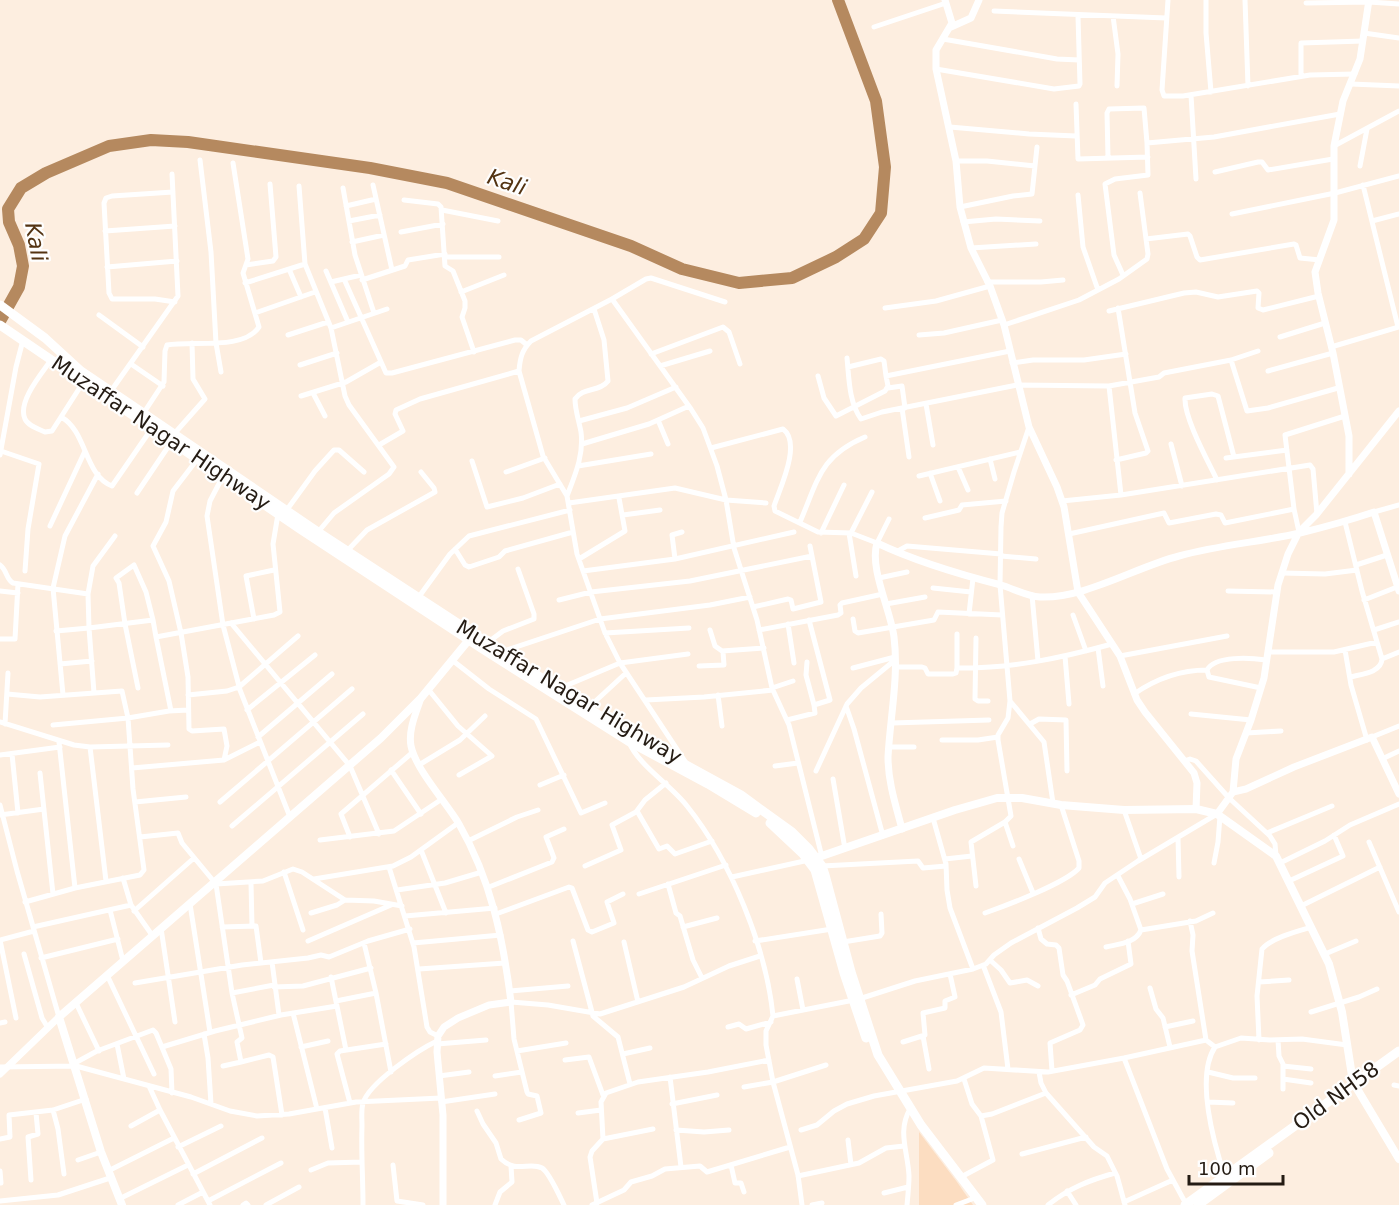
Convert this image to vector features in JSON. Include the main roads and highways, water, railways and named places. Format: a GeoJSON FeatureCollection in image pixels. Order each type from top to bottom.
{"type":"FeatureCollection","features":[{"type":"Feature","properties":{"kind":"main road","name":"Muzaffar Nagar Highway"},"geometry":{"type":"LineString","coordinates":[[0,305],[81,371],[173,438],[484,646],[627,736],[755,812],[817,860],[832,929],[856,1000],[878,1055],[909,1112],[974,1202]]}},
{"type":"Feature","properties":{"kind":"main road","name":"Muzaffar Nagar Highway"},"geometry":{"type":"LineString","coordinates":[[0,325],[152,428],[173,438]]}},
{"type":"Feature","properties":{"kind":"main road","name":"Muzaffar Nagar Highway"},"geometry":{"type":"LineString","coordinates":[[200,456],[223,476],[318,532],[418,598],[470,637]]}},
{"type":"Feature","properties":{"kind":"main road"},"geometry":{"type":"LineString","coordinates":[[120,1202],[101,1152],[59,1017],[350,765],[421,698],[470,637]]}},
{"type":"Feature","properties":{"kind":"main road","name":"Muzaffar Nagar Highway"},"geometry":{"type":"LineString","coordinates":[[484,646],[501,652],[627,736],[687,764],[741,795],[792,832],[817,860],[843,942],[856,1000]]}},
{"type":"Feature","properties":{"kind":"main road"},"geometry":{"type":"LineString","coordinates":[[817,860],[933,818],[986,801],[1008,798],[1124,810],[1196,809],[1218,815],[1278,859],[1325,954],[1340,1003],[1355,1085],[1399,1159]]}},
{"type":"Feature","properties":{"kind":"main road","name":"Old NH58"},"geometry":{"type":"LineString","coordinates":[[1198,1205],[1399,1051]]}},
{"type":"Feature","properties":{"kind":"main road","name":"Old NH58"},"geometry":{"type":"LineString","coordinates":[[1186,1205],[1355,1085],[1399,1058]]}},
{"type":"Feature","properties":{"kind":"main road","name":"Muzaffar Nagar Highway"},"geometry":{"type":"LineString","coordinates":[[909,1112],[982,1205]]}},
{"type":"Feature","properties":{"kind":"waterway","name":"Kali"},"geometry":{"type":"LineString","coordinates":[[0,321],[19,287],[23,266],[19,245],[9,222],[8,209],[21,188],[46,173],[109,146],[151,140],[188,142],[370,168],[447,183],[631,246],[682,269],[739,283],[792,278],[836,257],[864,239],[881,213],[885,167],[876,101],[838,0]]}}]}
